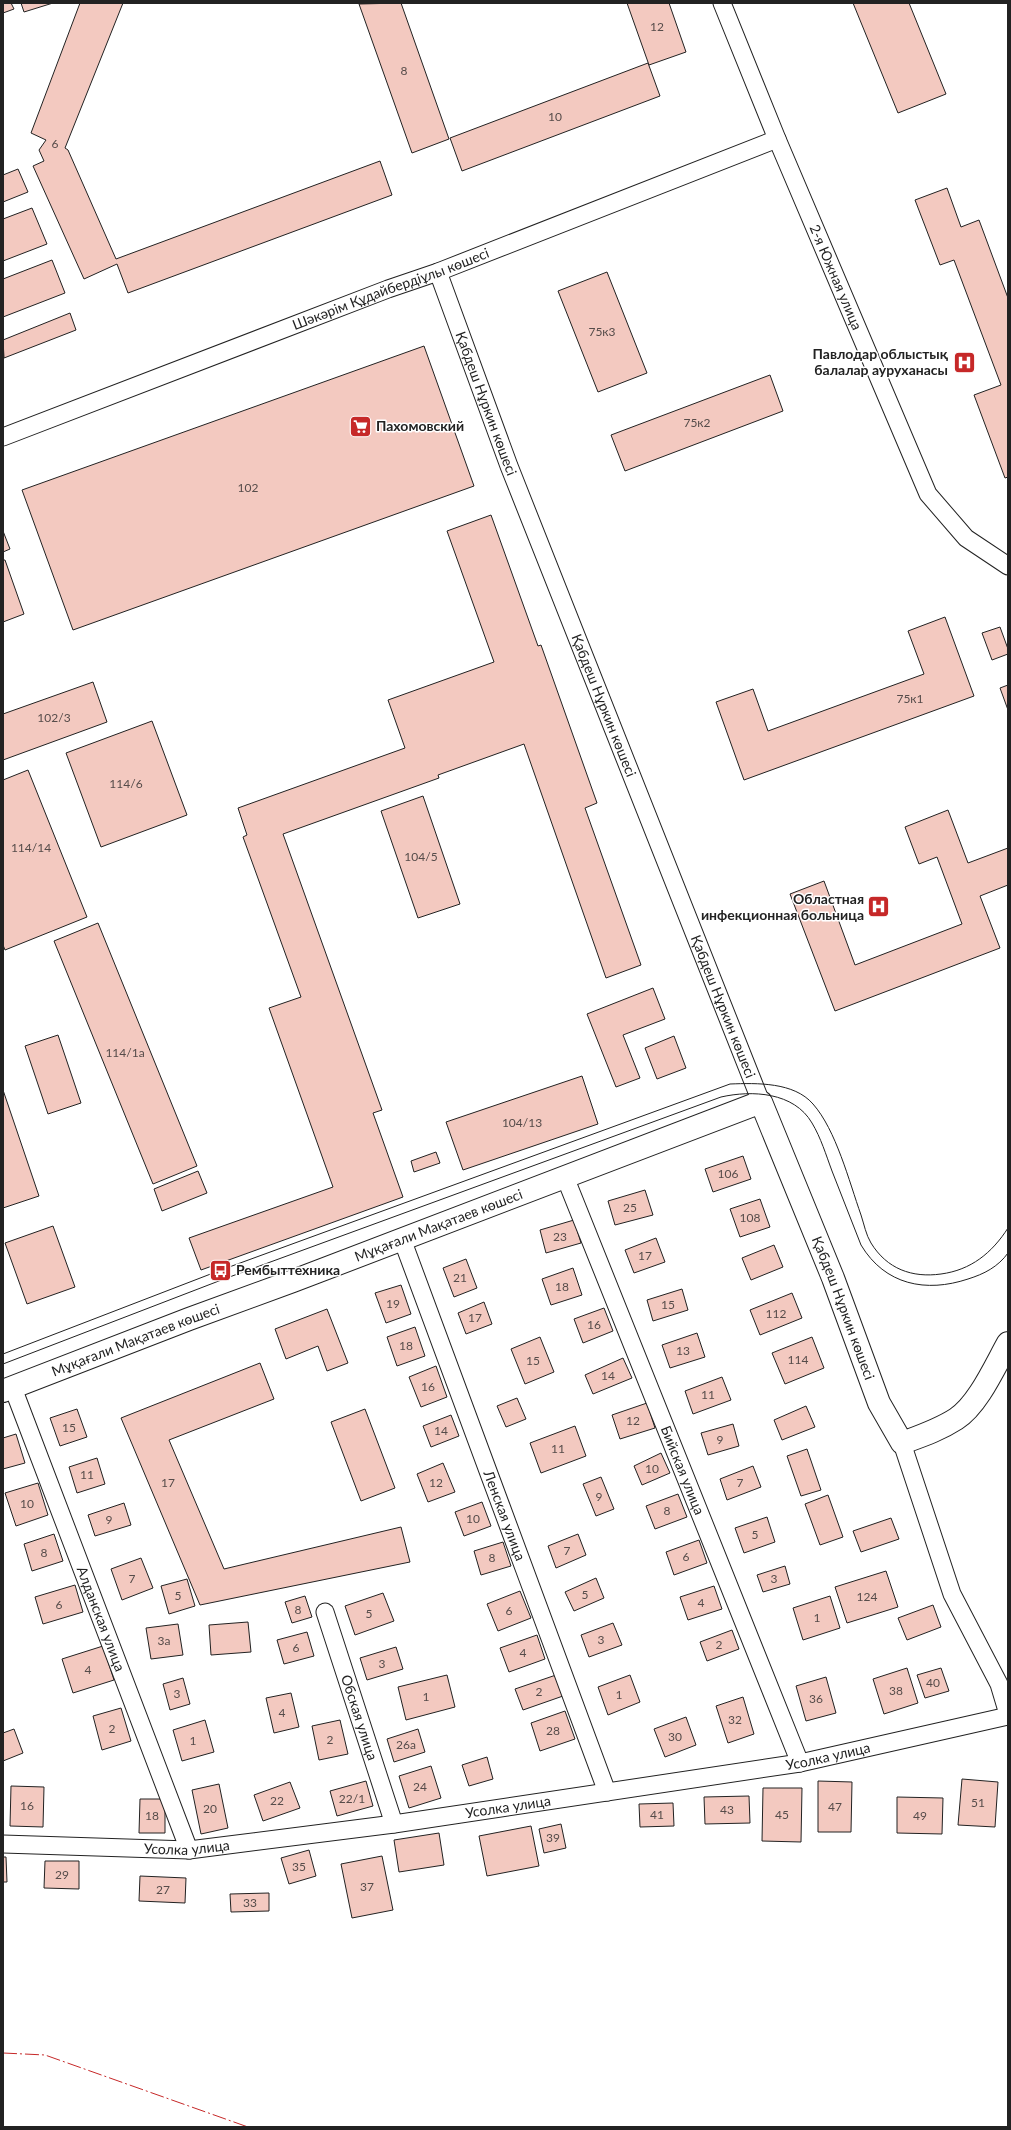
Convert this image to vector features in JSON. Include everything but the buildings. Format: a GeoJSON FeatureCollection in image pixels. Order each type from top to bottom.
{"type":"FeatureCollection","features":[{"type":"Feature","properties":{"kind":"main road","name":"Мұқағали Мақатаев көшесі"},"geometry":{"type":"LineString","coordinates":[[8,1389],[761,1102]]}},
{"type":"Feature","properties":{"kind":"main road","name":"Қабдеш Нұркин көшесі"},"geometry":{"type":"LineString","coordinates":[[761,1102],[833,1278],[879,1403],[902,1443]]}},
{"type":"Feature","properties":{"kind":"main road"},"geometry":{"type":"LineString","coordinates":[[902,1443],[939,1429],[958,1418],[975,1399],[1008,1343]]}},
{"type":"Feature","properties":{"kind":"street","name":"2-я Южная улица"},"geometry":{"type":"LineString","coordinates":[[722,3],[928,494],[966,538],[1008,566]]}},
{"type":"Feature","properties":{"kind":"street","name":"Шәкәрім Құдайбердіұлы көшесі"},"geometry":{"type":"LineString","coordinates":[[3,437],[388,289],[438,272],[778,139]]}},
{"type":"Feature","properties":{"kind":"street","name":"Қабдеш Нұркин көшесі"},"geometry":{"type":"LineString","coordinates":[[438,272],[509,466],[761,1102]]}},
{"type":"Feature","properties":{"kind":"street","name":"Бийская улица"},"geometry":{"type":"LineString","coordinates":[[565,1177],[800,1763]]}},
{"type":"Feature","properties":{"kind":"street","name":"Ленская улица"},"geometry":{"type":"LineString","coordinates":[[402,1239],[608,1792]]}},
{"type":"Feature","properties":{"kind":"street","name":"Алданская улица"},"geometry":{"type":"LineString","coordinates":[[8,1389],[189,1850]]}},
{"type":"Feature","properties":{"kind":"street","name":"Қабдеш Нұркин көшесі"},"geometry":{"type":"LineString","coordinates":[[902,1443],[952,1594],[999,1684],[1008,1715]]}},
{"type":"Feature","properties":{"kind":"street","name":"Обская улица"},"geometry":{"type":"LineString","coordinates":[[324,1612],[394,1824]]}},
{"type":"Feature","properties":{"kind":"street","name":"Усолка улица"},"geometry":{"type":"LineString","coordinates":[[3,1844],[189,1850],[394,1824],[800,1763],[1008,1715]]}},
{"type":"Feature","properties":{"kind":"tram line"},"geometry":{"type":"LineString","coordinates":[[3,1354],[221,1270],[730,1084],[774,1085],[796,1091],[813,1104],[829,1128],[841,1156],[869,1240],[877,1252],[901,1270],[910,1273],[930,1275],[962,1269],[980,1259],[988,1252],[1008,1228]]}},
{"type":"Feature","properties":{"kind":"tram line"},"geometry":{"type":"LineString","coordinates":[[3,1364],[224,1279],[721,1097],[733,1095],[759,1094],[783,1099],[795,1105],[804,1113],[812,1123],[821,1141],[861,1245],[871,1259],[894,1277],[922,1285],[952,1283],[980,1275],[995,1266],[1008,1253]]}},
{"type":"Feature","properties":{"kind":"power"},"geometry":{"type":"LineString","coordinates":[[3,2053],[45,2055],[248,2127]]}},
{"type":"Feature","properties":{"kind":"place","name":"Павлодар облыстық балалар ауруханасы"},"geometry":{"type":"Point","coordinates":[964,362]}},
{"type":"Feature","properties":{"kind":"place","name":"Пахомовский"},"geometry":{"type":"Point","coordinates":[361,426]}},
{"type":"Feature","properties":{"kind":"place","name":"Областная инфекционная больница"},"geometry":{"type":"Point","coordinates":[879,907]}},
{"type":"Feature","properties":{"kind":"place","name":"Рембыттехника"},"geometry":{"type":"Point","coordinates":[221,1270]}}]}
